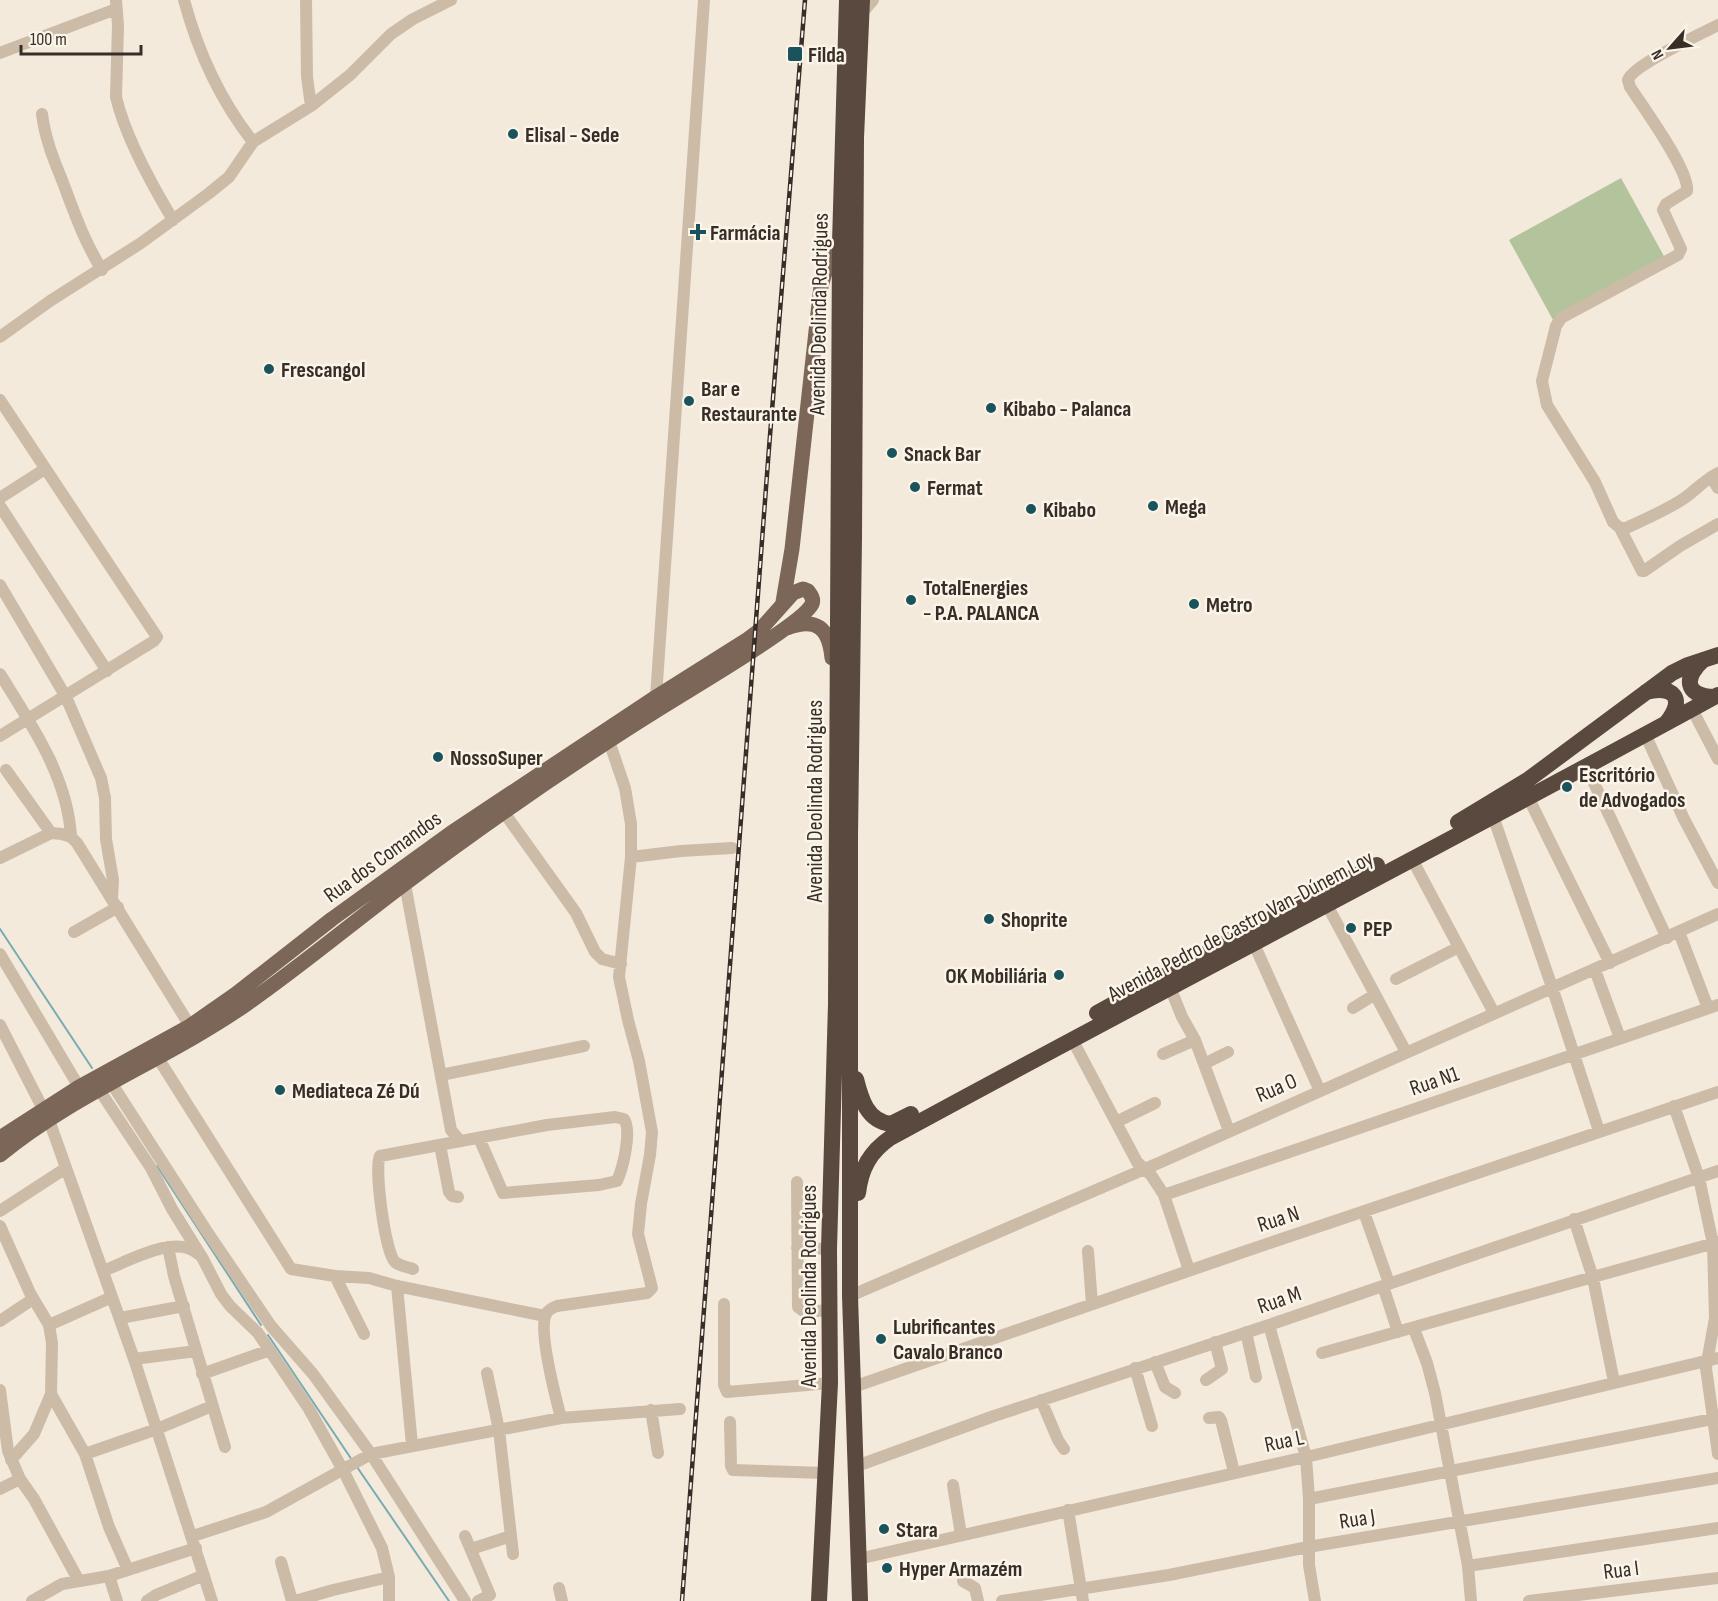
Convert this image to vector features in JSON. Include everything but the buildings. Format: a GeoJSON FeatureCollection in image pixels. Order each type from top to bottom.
{"type":"FeatureCollection","features":[{"type":"Feature","properties":{"kind":"highway","name":"Avenida Deolinda Rodrigues"},"geometry":{"type":"LineString","coordinates":[[819,1601],[830,1383],[829,1249],[836,1004],[840,243],[847,0]]}},
{"type":"Feature","properties":{"kind":"highway","name":"Avenida Deolinda Rodrigues"},"geometry":{"type":"LineString","coordinates":[[860,1601],[850,1296],[850,848],[856,138],[861,7]]}},
{"type":"Feature","properties":{"kind":"highway","name":"Avenida Pedro de Castro Van-Dúnem Loy"},"geometry":{"type":"LineString","coordinates":[[850,1054],[861,1099],[866,1108],[877,1120],[895,1124],[1245,932],[1477,811],[1529,780],[1672,673],[1711,657]]}},
{"type":"Feature","properties":{"kind":"highway"},"geometry":{"type":"LineString","coordinates":[[1711,657],[1695,667],[1689,682],[1701,696],[1716,696]]}},
{"type":"Feature","properties":{"kind":"highway"},"geometry":{"type":"LineString","coordinates":[[1646,692],[1665,689],[1671,693],[1676,707],[1667,723]]}},
{"type":"Feature","properties":{"kind":"highway","name":"Avenida Pedro de Castro Van-Dúnem Loy"},"geometry":{"type":"LineString","coordinates":[[851,1247],[860,1180],[866,1162],[880,1145],[1072,1039],[1716,696]]}},
{"type":"Feature","properties":{"kind":"main road"},"geometry":{"type":"LineString","coordinates":[[783,602],[792,549],[821,286],[827,266],[840,243]]}},
{"type":"Feature","properties":{"kind":"main road","name":"Rua dos Comandos"},"geometry":{"type":"LineString","coordinates":[[0,1138],[46,1115],[106,1087],[196,1037],[248,1003],[503,811],[787,628],[813,602],[808,591],[803,589],[793,593],[760,630],[451,833],[190,1026],[80,1087],[46,1115],[0,1155]]}},
{"type":"Feature","properties":{"kind":"main road"},"geometry":{"type":"LineString","coordinates":[[787,628],[811,625],[826,633],[831,641],[837,703]]}},
{"type":"Feature","properties":{"kind":"street"},"geometry":{"type":"LineString","coordinates":[[184,0],[215,85],[253,142]]}},
{"type":"Feature","properties":{"kind":"street"},"geometry":{"type":"LineString","coordinates":[[306,0],[306,41],[311,106]]}},
{"type":"Feature","properties":{"kind":"street"},"geometry":{"type":"LineString","coordinates":[[0,338],[50,301],[102,270],[229,177],[253,142],[311,106],[350,75],[391,34],[413,19],[451,0]]}},
{"type":"Feature","properties":{"kind":"street"},"geometry":{"type":"LineString","coordinates":[[656,697],[704,0]]}},
{"type":"Feature","properties":{"kind":"street"},"geometry":{"type":"LineString","coordinates":[[861,7],[873,0]]}},
{"type":"Feature","properties":{"kind":"street"},"geometry":{"type":"LineString","coordinates":[[0,53],[116,4],[116,97],[119,109],[132,142],[172,220]]}},
{"type":"Feature","properties":{"kind":"street"},"geometry":{"type":"LineString","coordinates":[[1718,25],[1649,61],[1630,74],[1628,80],[1630,87],[1671,150],[1688,182],[1688,191],[1666,204],[1663,210],[1682,249],[1678,255],[1561,318],[1556,326],[1542,381],[1547,405],[1595,482],[1640,569],[1644,572],[1680,546],[1718,524]]}},
{"type":"Feature","properties":{"kind":"street"},"geometry":{"type":"LineString","coordinates":[[42,114],[47,144],[71,207],[87,246],[102,270]]}},
{"type":"Feature","properties":{"kind":"street"},"geometry":{"type":"LineString","coordinates":[[0,400],[157,637],[66,697],[0,736]]}},
{"type":"Feature","properties":{"kind":"street"},"geometry":{"type":"LineString","coordinates":[[0,498],[45,469]]}},
{"type":"Feature","properties":{"kind":"street"},"geometry":{"type":"LineString","coordinates":[[1620,528],[1626,528],[1667,508],[1716,479]]}},
{"type":"Feature","properties":{"kind":"street"},"geometry":{"type":"LineString","coordinates":[[0,506],[107,671]]}},
{"type":"Feature","properties":{"kind":"street"},"geometry":{"type":"LineString","coordinates":[[0,585],[66,697],[101,778],[115,903]]}},
{"type":"Feature","properties":{"kind":"street"},"geometry":{"type":"LineString","coordinates":[[0,674],[29,720],[65,796],[70,816],[71,837],[115,903],[190,1026]]}},
{"type":"Feature","properties":{"kind":"street"},"geometry":{"type":"LineString","coordinates":[[1692,709],[1718,759]]}},
{"type":"Feature","properties":{"kind":"street"},"geometry":{"type":"LineString","coordinates":[[1645,734],[1684,819],[1718,883]]}},
{"type":"Feature","properties":{"kind":"street"},"geometry":{"type":"LineString","coordinates":[[561,1418],[550,1368],[545,1316],[551,1308],[556,1306],[646,1293],[652,1288],[638,1234],[652,1132],[639,1061],[619,978],[631,856],[628,804],[620,768],[609,741]]}},
{"type":"Feature","properties":{"kind":"street"},"geometry":{"type":"LineString","coordinates":[[1586,766],[1673,935],[1713,1006]]}},
{"type":"Feature","properties":{"kind":"street"},"geometry":{"type":"LineString","coordinates":[[6,770],[51,833]]}},
{"type":"Feature","properties":{"kind":"street"},"geometry":{"type":"LineString","coordinates":[[1528,797],[1610,963]]}},
{"type":"Feature","properties":{"kind":"street"},"geometry":{"type":"LineString","coordinates":[[503,811],[576,913],[595,952],[602,959],[621,964]]}},
{"type":"Feature","properties":{"kind":"street"},"geometry":{"type":"LineString","coordinates":[[1493,816],[1599,1131]]}},
{"type":"Feature","properties":{"kind":"street"},"geometry":{"type":"LineString","coordinates":[[0,858],[51,833],[71,837]]}},
{"type":"Feature","properties":{"kind":"street"},"geometry":{"type":"LineString","coordinates":[[631,856],[732,848]]}},
{"type":"Feature","properties":{"kind":"street"},"geometry":{"type":"LineString","coordinates":[[1412,859],[1494,1013]]}},
{"type":"Feature","properties":{"kind":"street"},"geometry":{"type":"LineString","coordinates":[[405,884],[452,1130],[460,1141]]}},
{"type":"Feature","properties":{"kind":"street"},"geometry":{"type":"LineString","coordinates":[[74,932],[115,903]]}},
{"type":"Feature","properties":{"kind":"street"},"geometry":{"type":"LineString","coordinates":[[1327,905],[1406,1052]]}},
{"type":"Feature","properties":{"kind":"street","name":"Rua O"},"geometry":{"type":"LineString","coordinates":[[850,1296],[1144,1169],[1718,914]]}},
{"type":"Feature","properties":{"kind":"street"},"geometry":{"type":"LineString","coordinates":[[1254,944],[1320,1091]]}},
{"type":"Feature","properties":{"kind":"street"},"geometry":{"type":"LineString","coordinates":[[1396,979],[1459,947]]}},
{"type":"Feature","properties":{"kind":"street"},"geometry":{"type":"LineString","coordinates":[[0,954],[80,1087]]}},
{"type":"Feature","properties":{"kind":"street"},"geometry":{"type":"LineString","coordinates":[[1595,970],[1620,1038]]}},
{"type":"Feature","properties":{"kind":"street"},"geometry":{"type":"LineString","coordinates":[[1170,987],[1182,1017],[1195,1040],[1229,1131]]}},
{"type":"Feature","properties":{"kind":"street"},"geometry":{"type":"LineString","coordinates":[[1353,1008],[1374,995]]}},
{"type":"Feature","properties":{"kind":"street","name":"Rua N1"},"geometry":{"type":"LineString","coordinates":[[1164,1195],[1713,1006]]}},
{"type":"Feature","properties":{"kind":"street"},"geometry":{"type":"LineString","coordinates":[[0,1025],[46,1115],[66,1168],[134,1359],[212,1601]]}},
{"type":"Feature","properties":{"kind":"street"},"geometry":{"type":"LineString","coordinates":[[1072,1039],[1137,1162],[1151,1175],[1164,1195],[1189,1270]]}},
{"type":"Feature","properties":{"kind":"street"},"geometry":{"type":"LineString","coordinates":[[1163,1054],[1195,1040]]}},
{"type":"Feature","properties":{"kind":"street"},"geometry":{"type":"LineString","coordinates":[[441,1075],[584,1046]]}},
{"type":"Feature","properties":{"kind":"street"},"geometry":{"type":"LineString","coordinates":[[1204,1064],[1228,1052]]}},
{"type":"Feature","properties":{"kind":"street"},"geometry":{"type":"LineString","coordinates":[[158,1058],[288,1266],[295,1271],[369,1278],[545,1316]]}},
{"type":"Feature","properties":{"kind":"street"},"geometry":{"type":"LineString","coordinates":[[106,1087],[220,1293],[230,1306],[264,1330],[313,1374],[356,1462],[389,1577],[389,1601]]}},
{"type":"Feature","properties":{"kind":"street"},"geometry":{"type":"LineString","coordinates":[[106,1087],[206,1230],[264,1330],[270,1350],[309,1409],[356,1462],[465,1601]]}},
{"type":"Feature","properties":{"kind":"street","name":"Rua N"},"geometry":{"type":"LineString","coordinates":[[853,1387],[1189,1270],[1718,1092]]}},
{"type":"Feature","properties":{"kind":"street"},"geometry":{"type":"LineString","coordinates":[[1116,1122],[1155,1103]]}},
{"type":"Feature","properties":{"kind":"street"},"geometry":{"type":"LineString","coordinates":[[1674,1106],[1699,1178],[1716,1243],[1716,1317],[1713,1359],[1707,1380],[1715,1419],[1718,1454]]}},
{"type":"Feature","properties":{"kind":"street"},"geometry":{"type":"LineString","coordinates":[[413,1269],[394,1261],[388,1249],[378,1159],[386,1154],[548,1125],[615,1117],[624,1119],[627,1125],[623,1169],[617,1181],[599,1185],[503,1193],[479,1138]]}},
{"type":"Feature","properties":{"kind":"street"},"geometry":{"type":"LineString","coordinates":[[452,1130],[443,1144],[449,1191],[453,1196],[458,1197]]}},
{"type":"Feature","properties":{"kind":"street"},"geometry":{"type":"LineString","coordinates":[[0,1211],[66,1168]]}},
{"type":"Feature","properties":{"kind":"street","name":"Rua M"},"geometry":{"type":"LineString","coordinates":[[854,1467],[1041,1400],[1269,1325],[1718,1171]]}},
{"type":"Feature","properties":{"kind":"street"},"geometry":{"type":"LineString","coordinates":[[797,1182],[798,1307],[806,1312],[829,1310]]}},
{"type":"Feature","properties":{"kind":"street"},"geometry":{"type":"LineString","coordinates":[[1364,1212],[1398,1332]]}},
{"type":"Feature","properties":{"kind":"street"},"geometry":{"type":"LineString","coordinates":[[1574,1219],[1593,1278],[1614,1382]]}},
{"type":"Feature","properties":{"kind":"street"},"geometry":{"type":"LineString","coordinates":[[0,1226],[33,1299],[49,1325],[53,1353],[51,1394],[34,1434],[11,1460]]}},
{"type":"Feature","properties":{"kind":"street"},"geometry":{"type":"LineString","coordinates":[[1322,1353],[1716,1243]]}},
{"type":"Feature","properties":{"kind":"street"},"geometry":{"type":"LineString","coordinates":[[103,1272],[168,1247],[186,1247],[195,1251],[203,1259]]}},
{"type":"Feature","properties":{"kind":"street"},"geometry":{"type":"LineString","coordinates":[[168,1247],[174,1276],[225,1448]]}},
{"type":"Feature","properties":{"kind":"street"},"geometry":{"type":"LineString","coordinates":[[798,1248],[829,1249]]}},
{"type":"Feature","properties":{"kind":"street"},"geometry":{"type":"LineString","coordinates":[[1088,1251],[1092,1304]]}},
{"type":"Feature","properties":{"kind":"street"},"geometry":{"type":"LineString","coordinates":[[335,1276],[364,1334]]}},
{"type":"Feature","properties":{"kind":"street"},"geometry":{"type":"LineString","coordinates":[[398,1286],[412,1445]]}},
{"type":"Feature","properties":{"kind":"street"},"geometry":{"type":"LineString","coordinates":[[49,1325],[112,1297]]}},
{"type":"Feature","properties":{"kind":"street"},"geometry":{"type":"LineString","coordinates":[[0,1321],[33,1299]]}},
{"type":"Feature","properties":{"kind":"street"},"geometry":{"type":"LineString","coordinates":[[724,1304],[724,1386],[727,1392],[830,1383]]}},
{"type":"Feature","properties":{"kind":"street"},"geometry":{"type":"LineString","coordinates":[[120,1318],[184,1306]]}},
{"type":"Feature","properties":{"kind":"street"},"geometry":{"type":"LineString","coordinates":[[1269,1325],[1306,1457],[1309,1499],[1308,1547],[1315,1601]]}},
{"type":"Feature","properties":{"kind":"street"},"geometry":{"type":"LineString","coordinates":[[1414,1329],[1427,1363],[1441,1423],[1467,1566],[1471,1601]]}},
{"type":"Feature","properties":{"kind":"street"},"geometry":{"type":"LineString","coordinates":[[1246,1332],[1256,1377]]}},
{"type":"Feature","properties":{"kind":"street"},"geometry":{"type":"LineString","coordinates":[[1206,1380],[1222,1370],[1215,1342]]}},
{"type":"Feature","properties":{"kind":"street"},"geometry":{"type":"LineString","coordinates":[[202,1374],[270,1350]]}},
{"type":"Feature","properties":{"kind":"street"},"geometry":{"type":"LineString","coordinates":[[134,1359],[196,1351]]}},
{"type":"Feature","properties":{"kind":"street","name":"Rua L"},"geometry":{"type":"LineString","coordinates":[[858,1560],[1306,1457],[1713,1359]]}},
{"type":"Feature","properties":{"kind":"street"},"geometry":{"type":"LineString","coordinates":[[1155,1362],[1165,1387],[1175,1393]]}},
{"type":"Feature","properties":{"kind":"street"},"geometry":{"type":"LineString","coordinates":[[1135,1368],[1152,1426]]}},
{"type":"Feature","properties":{"kind":"street"},"geometry":{"type":"LineString","coordinates":[[487,1373],[499,1430],[513,1554]]}},
{"type":"Feature","properties":{"kind":"street"},"geometry":{"type":"LineString","coordinates":[[0,1390],[5,1440],[11,1460],[79,1581]]}},
{"type":"Feature","properties":{"kind":"street"},"geometry":{"type":"LineString","coordinates":[[51,1394],[85,1454],[109,1527],[128,1570]]}},
{"type":"Feature","properties":{"kind":"street"},"geometry":{"type":"LineString","coordinates":[[1041,1400],[1064,1449]]}},
{"type":"Feature","properties":{"kind":"street"},"geometry":{"type":"LineString","coordinates":[[85,1454],[157,1429],[212,1406]]}},
{"type":"Feature","properties":{"kind":"street"},"geometry":{"type":"LineString","coordinates":[[32,1601],[58,1586],[128,1570],[266,1512],[356,1462],[412,1445],[561,1418],[680,1409]]}},
{"type":"Feature","properties":{"kind":"street"},"geometry":{"type":"LineString","coordinates":[[651,1410],[658,1453]]}},
{"type":"Feature","properties":{"kind":"street"},"geometry":{"type":"LineString","coordinates":[[1209,1418],[1217,1417],[1221,1420],[1234,1472]]}},
{"type":"Feature","properties":{"kind":"street"},"geometry":{"type":"LineString","coordinates":[[1309,1499],[1715,1419]]}},
{"type":"Feature","properties":{"kind":"street"},"geometry":{"type":"LineString","coordinates":[[730,1422],[731,1466],[734,1470],[825,1473]]}},
{"type":"Feature","properties":{"kind":"street","name":"Rua J"},"geometry":{"type":"LineString","coordinates":[[1004,1601],[1082,1595],[1308,1547],[1718,1478]]}},
{"type":"Feature","properties":{"kind":"street"},"geometry":{"type":"LineString","coordinates":[[0,1489],[20,1479]]}},
{"type":"Feature","properties":{"kind":"street"},"geometry":{"type":"LineString","coordinates":[[953,1485],[961,1535]]}},
{"type":"Feature","properties":{"kind":"street"},"geometry":{"type":"LineString","coordinates":[[1068,1510],[1082,1595]]}},
{"type":"Feature","properties":{"kind":"street"},"geometry":{"type":"LineString","coordinates":[[1467,1566],[1718,1528]]}},
{"type":"Feature","properties":{"kind":"street"},"geometry":{"type":"LineString","coordinates":[[465,1536],[490,1594],[478,1601]]}},
{"type":"Feature","properties":{"kind":"street"},"geometry":{"type":"LineString","coordinates":[[471,1549],[511,1536]]}},
{"type":"Feature","properties":{"kind":"street"},"geometry":{"type":"LineString","coordinates":[[281,1562],[294,1601],[334,1595],[389,1577]]}},
{"type":"Feature","properties":{"kind":"street"},"geometry":{"type":"LineString","coordinates":[[154,1599],[204,1575]]}},
{"type":"Feature","properties":{"kind":"street"},"geometry":{"type":"LineString","coordinates":[[109,1576],[117,1601]]}},
{"type":"Feature","properties":{"kind":"street","name":"Rua I"},"geometry":{"type":"LineString","coordinates":[[1529,1601],[1718,1578]]}},
{"type":"Feature","properties":{"kind":"street"},"geometry":{"type":"LineString","coordinates":[[963,1581],[975,1588],[978,1601]]}},
{"type":"Feature","properties":{"kind":"street"},"geometry":{"type":"LineString","coordinates":[[559,1588],[562,1601]]}},
{"type":"Feature","properties":{"kind":"green space"},"geometry":{"type":"Polygon","coordinates":[[[1621,178],[1665,258],[1553,320],[1509,240],[1621,178]]]}},
{"type":"Feature","properties":{"kind":"waterway"},"geometry":{"type":"LineString","coordinates":[[0,929],[92,1068]]}},
{"type":"Feature","properties":{"kind":"waterway"},"geometry":{"type":"LineString","coordinates":[[157,1166],[261,1325]]}},
{"type":"Feature","properties":{"kind":"waterway"},"geometry":{"type":"LineString","coordinates":[[268,1335],[352,1460]]}},
{"type":"Feature","properties":{"kind":"waterway"},"geometry":{"type":"LineString","coordinates":[[357,1467],[449,1601]]}},
{"type":"Feature","properties":{"kind":"railway"},"geometry":{"type":"LineString","coordinates":[[682,1601],[805,0]]}},
{"type":"Feature","properties":{"kind":"place","name":"Filda"},"geometry":{"type":"Point","coordinates":[795,54]}},
{"type":"Feature","properties":{"kind":"place","name":"Elisal - Sede"},"geometry":{"type":"Point","coordinates":[513,134]}},
{"type":"Feature","properties":{"kind":"place","name":"Farmácia"},"geometry":{"type":"Point","coordinates":[698,232]}},
{"type":"Feature","properties":{"kind":"place","name":"Frescangol"},"geometry":{"type":"Point","coordinates":[269,369]}},
{"type":"Feature","properties":{"kind":"place","name":"Bar e Restaurante"},"geometry":{"type":"Point","coordinates":[689,401]}},
{"type":"Feature","properties":{"kind":"place","name":"Kibabo - Palanca"},"geometry":{"type":"Point","coordinates":[991,408]}},
{"type":"Feature","properties":{"kind":"place","name":"Snack Bar"},"geometry":{"type":"Point","coordinates":[892,453]}},
{"type":"Feature","properties":{"kind":"place","name":"Fermat"},"geometry":{"type":"Point","coordinates":[915,487]}},
{"type":"Feature","properties":{"kind":"place","name":"Mega"},"geometry":{"type":"Point","coordinates":[1153,506]}},
{"type":"Feature","properties":{"kind":"place","name":"Kibabo"},"geometry":{"type":"Point","coordinates":[1031,509]}},
{"type":"Feature","properties":{"kind":"place","name":"TotalEnergies - P.A. PALANCA"},"geometry":{"type":"Point","coordinates":[911,600]}},
{"type":"Feature","properties":{"kind":"place","name":"Metro"},"geometry":{"type":"Point","coordinates":[1194,604]}},
{"type":"Feature","properties":{"kind":"place","name":"NossoSuper"},"geometry":{"type":"Point","coordinates":[438,757]}},
{"type":"Feature","properties":{"kind":"place","name":"Escritório de Advogados"},"geometry":{"type":"Point","coordinates":[1567,787]}},
{"type":"Feature","properties":{"kind":"place","name":"Shoprite"},"geometry":{"type":"Point","coordinates":[989,919]}},
{"type":"Feature","properties":{"kind":"place","name":"PEP"},"geometry":{"type":"Point","coordinates":[1351,928]}},
{"type":"Feature","properties":{"kind":"place","name":"OK Mobiliária"},"geometry":{"type":"Point","coordinates":[1059,975]}},
{"type":"Feature","properties":{"kind":"place","name":"Mediateca Zé Dú"},"geometry":{"type":"Point","coordinates":[280,1090]}},
{"type":"Feature","properties":{"kind":"place","name":"Lubrificantes Cavalo Branco"},"geometry":{"type":"Point","coordinates":[881,1339]}},
{"type":"Feature","properties":{"kind":"place","name":"Stara"},"geometry":{"type":"Point","coordinates":[884,1529]}},
{"type":"Feature","properties":{"kind":"place","name":"Hyper Armazém"},"geometry":{"type":"Point","coordinates":[887,1568]}}]}
